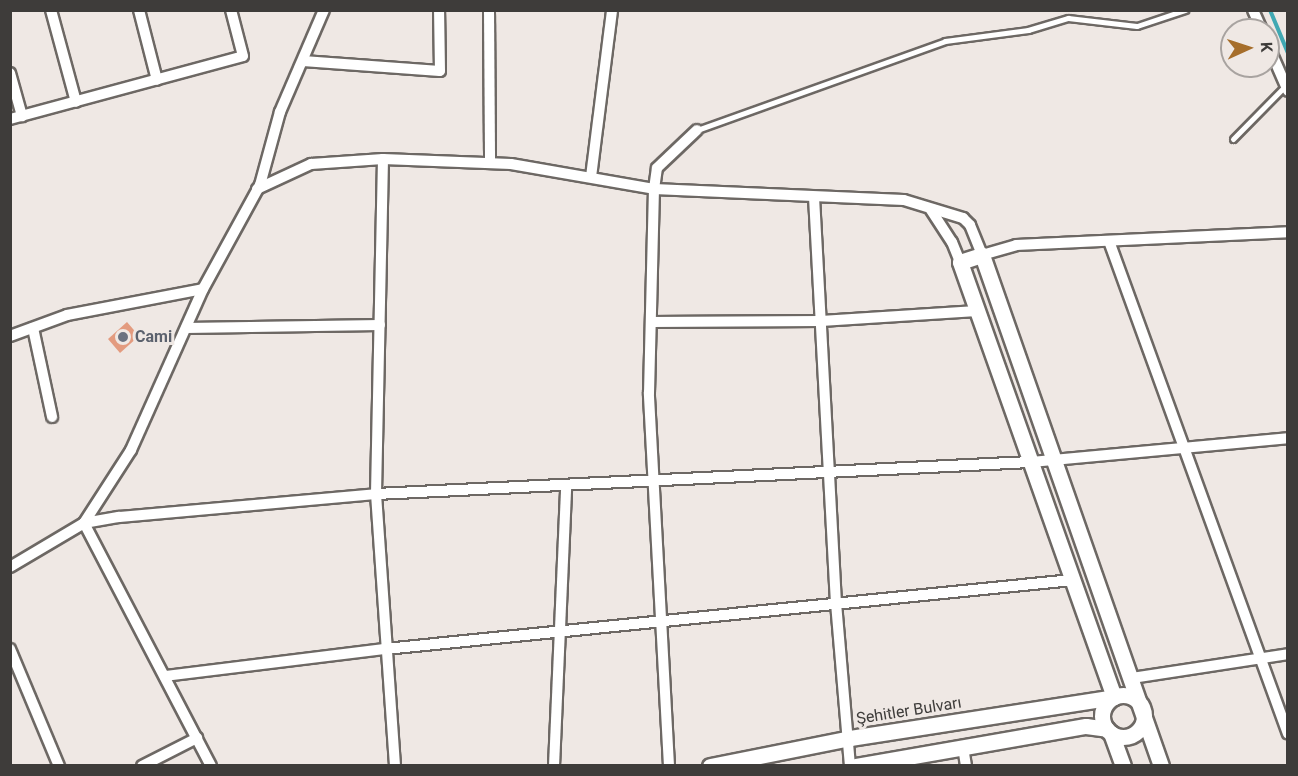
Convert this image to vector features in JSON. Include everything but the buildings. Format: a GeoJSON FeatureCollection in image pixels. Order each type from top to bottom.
{"type":"FeatureCollection","features":[{"type":"Feature","properties":{"kind":"main road"},"geometry":{"type":"LineString","coordinates":[[1123,765],[1109,731],[1104,708],[1114,697],[960,262],[982,255],[1144,711],[1161,765]]}},
{"type":"Feature","properties":{"kind":"main road","name":"Şehitler Bulvarı"},"geometry":{"type":"LineString","coordinates":[[710,765],[850,738],[1114,697],[1136,699],[1144,711]]}},
{"type":"Feature","properties":{"kind":"main road"},"geometry":{"type":"LineString","coordinates":[[856,765],[1086,726],[1132,735],[1142,725],[1144,711]]}},
{"type":"Feature","properties":{"kind":"street"},"geometry":{"type":"LineString","coordinates":[[51,10],[76,102]]}},
{"type":"Feature","properties":{"kind":"street"},"geometry":{"type":"LineString","coordinates":[[139,10],[158,80]]}},
{"type":"Feature","properties":{"kind":"street"},"geometry":{"type":"LineString","coordinates":[[10,73],[16,118],[243,56],[231,10]]}},
{"type":"Feature","properties":{"kind":"street"},"geometry":{"type":"LineString","coordinates":[[84,523],[131,450],[203,289],[257,189],[280,112],[324,10]]}},
{"type":"Feature","properties":{"kind":"street"},"geometry":{"type":"LineString","coordinates":[[303,61],[440,71],[438,10]]}},
{"type":"Feature","properties":{"kind":"street"},"geometry":{"type":"LineString","coordinates":[[489,10],[490,163]]}},
{"type":"Feature","properties":{"kind":"street"},"geometry":{"type":"LineString","coordinates":[[591,177],[612,10]]}},
{"type":"Feature","properties":{"kind":"street"},"geometry":{"type":"LineString","coordinates":[[1280,74],[1286,89]]}},
{"type":"Feature","properties":{"kind":"street"},"geometry":{"type":"LineString","coordinates":[[669,765],[654,482],[651,322],[654,189],[657,168],[697,130]]}},
{"type":"Feature","properties":{"kind":"street"},"geometry":{"type":"LineString","coordinates":[[257,189],[311,164],[383,159],[490,163],[591,177],[654,189],[903,200],[963,218],[970,225],[982,255],[1016,245],[1287,232]]}},
{"type":"Feature","properties":{"kind":"street"},"geometry":{"type":"LineString","coordinates":[[383,159],[376,494],[394,765]]}},
{"type":"Feature","properties":{"kind":"street"},"geometry":{"type":"LineString","coordinates":[[814,197],[836,603],[850,738],[850,765]]}},
{"type":"Feature","properties":{"kind":"street"},"geometry":{"type":"LineString","coordinates":[[932,210],[952,242],[960,262]]}},
{"type":"Feature","properties":{"kind":"street"},"geometry":{"type":"LineString","coordinates":[[1109,241],[1287,734]]}},
{"type":"Feature","properties":{"kind":"street"},"geometry":{"type":"LineString","coordinates":[[10,336],[67,315],[203,289]]}},
{"type":"Feature","properties":{"kind":"street"},"geometry":{"type":"LineString","coordinates":[[651,322],[821,321],[977,311]]}},
{"type":"Feature","properties":{"kind":"street"},"geometry":{"type":"LineString","coordinates":[[186,328],[380,325]]}},
{"type":"Feature","properties":{"kind":"street"},"geometry":{"type":"LineString","coordinates":[[33,328],[52,417]]}},
{"type":"Feature","properties":{"kind":"street"},"geometry":{"type":"LineString","coordinates":[[10,567],[84,523],[376,494],[829,475],[1031,462],[1054,458],[1287,438]]}},
{"type":"Feature","properties":{"kind":"street"},"geometry":{"type":"LineString","coordinates":[[554,765],[566,486]]}},
{"type":"Feature","properties":{"kind":"street"},"geometry":{"type":"LineString","coordinates":[[84,523],[211,765]]}},
{"type":"Feature","properties":{"kind":"street"},"geometry":{"type":"LineString","coordinates":[[165,676],[385,649],[560,634],[836,603],[1073,580]]}},
{"type":"Feature","properties":{"kind":"street"},"geometry":{"type":"LineString","coordinates":[[10,649],[59,765]]}},
{"type":"Feature","properties":{"kind":"street"},"geometry":{"type":"LineString","coordinates":[[1132,678],[1287,654]]}},
{"type":"Feature","properties":{"kind":"street"},"geometry":{"type":"LineString","coordinates":[[142,765],[197,738]]}},
{"type":"Feature","properties":{"kind":"street"},"geometry":{"type":"LineString","coordinates":[[963,747],[966,765]]}},
{"type":"Feature","properties":{"kind":"lane"},"geometry":{"type":"LineString","coordinates":[[697,130],[945,41],[1028,30],[1068,18],[1137,26],[1185,10]]}},
{"type":"Feature","properties":{"kind":"lane"},"geometry":{"type":"LineString","coordinates":[[1233,139],[1286,89]]}},
{"type":"Feature","properties":{"kind":"waterway"},"geometry":{"type":"LineString","coordinates":[[1270,10],[1288,53]]}},
{"type":"Feature","properties":{"kind":"place","name":"Cami"},"geometry":{"type":"Point","coordinates":[123,337]}}]}
